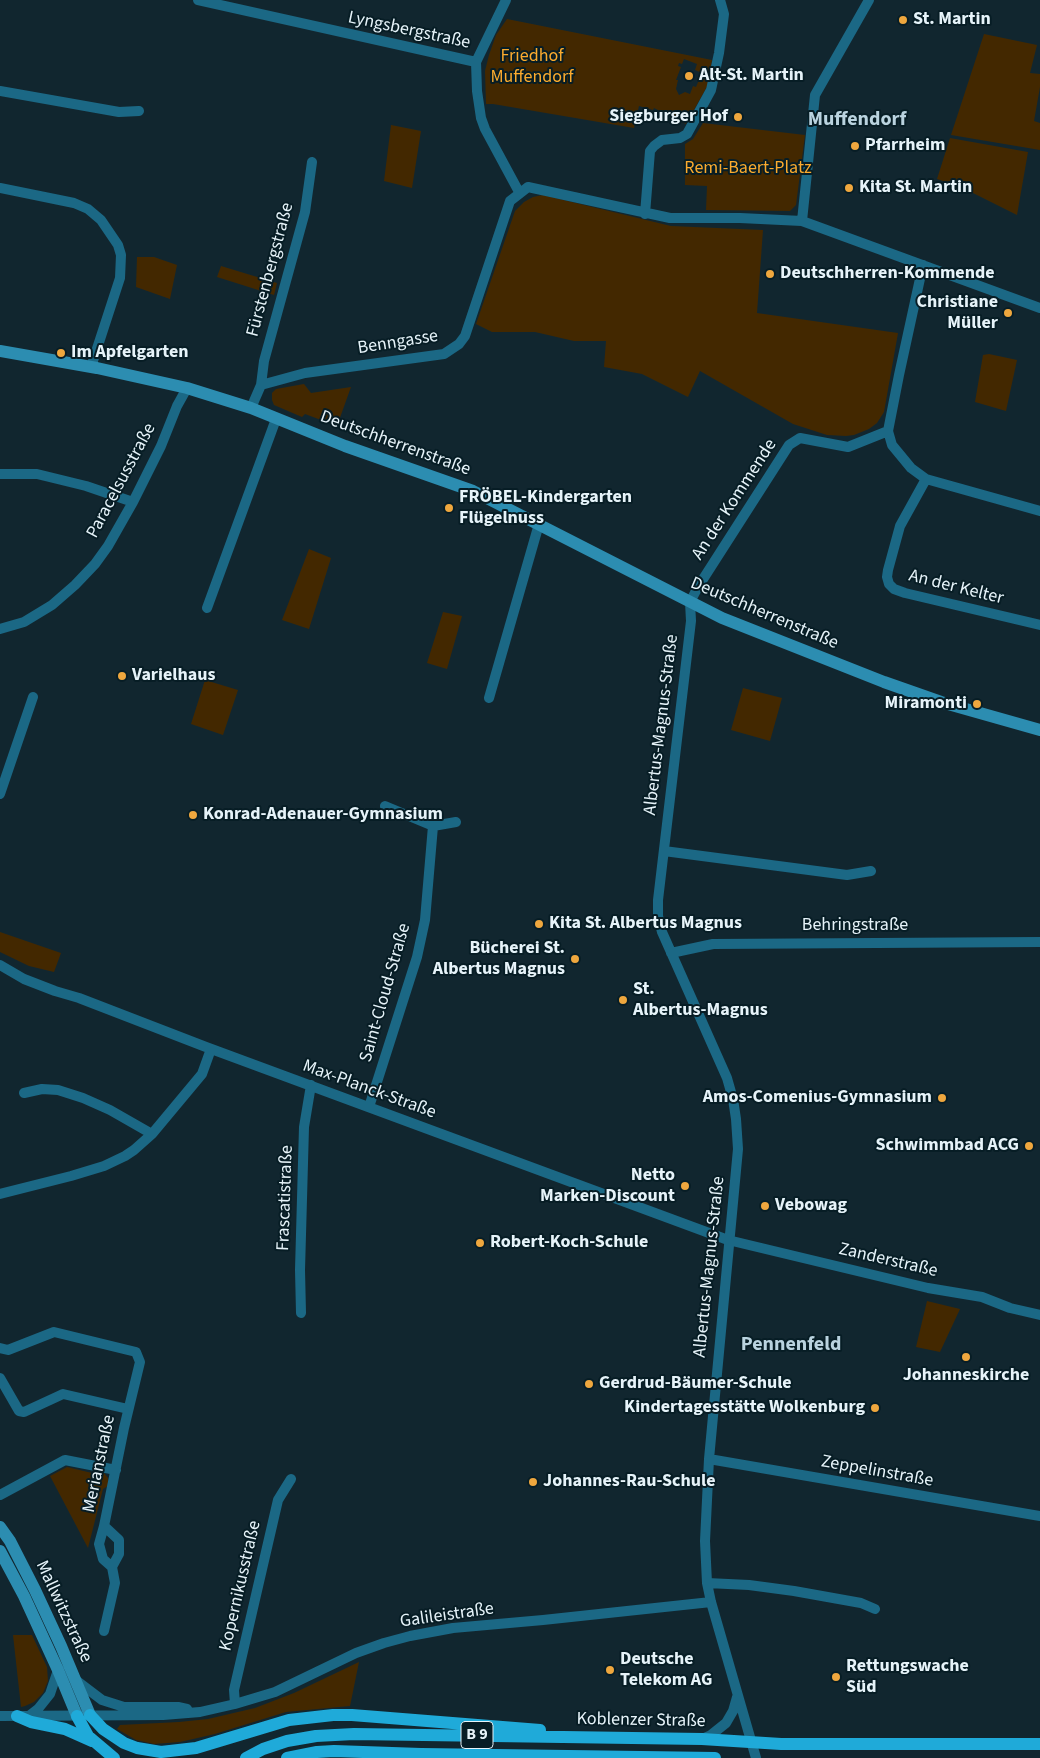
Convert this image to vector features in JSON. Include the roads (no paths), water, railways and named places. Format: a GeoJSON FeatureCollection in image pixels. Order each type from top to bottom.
{"type":"FeatureCollection","features":[{"type":"Feature","properties":{"kind":"main road"},"geometry":{"type":"LineString","coordinates":[[90,1715],[103,1729],[124,1743],[137,1748],[161,1752],[196,1748],[289,1720],[332,1715],[531,1728],[547,1731],[561,1737]]}},
{"type":"Feature","properties":{"kind":"main road"},"geometry":{"type":"LineString","coordinates":[[23,1716],[31,1722],[65,1729],[92,1741]]}},
{"type":"Feature","properties":{"kind":"main road"},"geometry":{"type":"LineString","coordinates":[[76,1716],[84,1732],[92,1741],[114,1758]]}},
{"type":"Feature","properties":{"kind":"main road","name":"Koblenzer Straße"},"geometry":{"type":"LineString","coordinates":[[246,1758],[263,1749],[287,1741],[316,1736],[394,1733],[702,1739],[790,1744],[1040,1744]]}},
{"type":"Feature","properties":{"kind":"main road","name":"Koblenzer Straße"},"geometry":{"type":"LineString","coordinates":[[287,1758],[317,1752],[334,1751],[622,1758],[715,1758]]}},
{"type":"Feature","properties":{"kind":"street","name":"Lyngsbergstraße"},"geometry":{"type":"LineString","coordinates":[[198,0],[476,62],[477,91],[481,118],[489,139],[519,192]]}},
{"type":"Feature","properties":{"kind":"street"},"geometry":{"type":"LineString","coordinates":[[476,62],[506,0]]}},
{"type":"Feature","properties":{"kind":"street"},"geometry":{"type":"LineString","coordinates":[[645,214],[650,151],[662,140],[680,138],[687,134],[711,90],[719,53],[724,14],[720,0]]}},
{"type":"Feature","properties":{"kind":"street"},"geometry":{"type":"LineString","coordinates":[[802,221],[815,95],[869,0]]}},
{"type":"Feature","properties":{"kind":"street"},"geometry":{"type":"LineString","coordinates":[[0,91],[119,112],[139,111]]}},
{"type":"Feature","properties":{"kind":"street","name":"Fürstenbergstraße"},"geometry":{"type":"LineString","coordinates":[[261,385],[264,361],[305,212],[312,162]]}},
{"type":"Feature","properties":{"kind":"street"},"geometry":{"type":"LineString","coordinates":[[519,192],[528,187],[538,188],[645,214],[670,218],[740,218],[802,221],[1040,308]]}},
{"type":"Feature","properties":{"kind":"street"},"geometry":{"type":"LineString","coordinates":[[0,188],[74,203],[88,209],[102,220],[118,245],[121,255],[120,278],[92,367]]}},
{"type":"Feature","properties":{"kind":"street","name":"Benngasse"},"geometry":{"type":"LineString","coordinates":[[261,385],[305,374],[444,354],[451,350],[459,344],[464,336],[510,201],[519,192]]}},
{"type":"Feature","properties":{"kind":"street"},"geometry":{"type":"LineString","coordinates":[[923,265],[898,375],[888,431],[892,445],[912,468],[926,479],[1040,511]]}},
{"type":"Feature","properties":{"kind":"street","name":"Deutschherrenstraße"},"geometry":{"type":"LineString","coordinates":[[0,351],[92,367],[187,388],[251,408],[345,446],[473,491],[722,618],[884,682],[941,702],[1040,730]]}},
{"type":"Feature","properties":{"kind":"street"},"geometry":{"type":"LineString","coordinates":[[251,408],[261,385]]}},
{"type":"Feature","properties":{"kind":"street","name":"Paracelsusstraße"},"geometry":{"type":"LineString","coordinates":[[0,629],[24,622],[40,612],[75,586],[95,564],[108,546],[133,502],[187,388]]}},
{"type":"Feature","properties":{"kind":"street"},"geometry":{"type":"LineString","coordinates":[[208,608],[276,419]]}},
{"type":"Feature","properties":{"kind":"street","name":"An der Kommende"},"geometry":{"type":"LineString","coordinates":[[690,602],[700,583],[789,445],[800,438],[848,447],[888,431]]}},
{"type":"Feature","properties":{"kind":"street"},"geometry":{"type":"LineString","coordinates":[[0,474],[37,474],[86,486],[133,502]]}},
{"type":"Feature","properties":{"kind":"street","name":"An der Kelter"},"geometry":{"type":"LineString","coordinates":[[926,479],[900,526],[886,577],[889,584],[894,589],[905,593],[1040,625]]}},
{"type":"Feature","properties":{"kind":"street"},"geometry":{"type":"LineString","coordinates":[[489,698],[540,524]]}},
{"type":"Feature","properties":{"kind":"street","name":"Albertus-Magnus-Straße"},"geometry":{"type":"LineString","coordinates":[[690,602],[691,621],[658,900],[658,916],[662,932],[726,1078],[733,1099],[738,1149],[709,1459],[705,1541],[707,1583],[711,1602],[756,1758]]}},
{"type":"Feature","properties":{"kind":"street"},"geometry":{"type":"LineString","coordinates":[[0,794],[33,697]]}},
{"type":"Feature","properties":{"kind":"street"},"geometry":{"type":"LineString","coordinates":[[386,806],[433,826],[456,822]]}},
{"type":"Feature","properties":{"kind":"street","name":"Saint-Cloud-Straße"},"geometry":{"type":"LineString","coordinates":[[369,1107],[417,957],[425,920],[433,826]]}},
{"type":"Feature","properties":{"kind":"street"},"geometry":{"type":"LineString","coordinates":[[664,851],[847,875],[871,871]]}},
{"type":"Feature","properties":{"kind":"street","name":"Behringstraße"},"geometry":{"type":"LineString","coordinates":[[671,953],[713,944],[1040,942]]}},
{"type":"Feature","properties":{"kind":"street","name":"Max-Planck-Straße"},"geometry":{"type":"LineString","coordinates":[[0,965],[32,982],[728,1240]]}},
{"type":"Feature","properties":{"kind":"street"},"geometry":{"type":"LineString","coordinates":[[0,1194],[104,1166],[125,1156],[152,1134],[202,1074],[212,1049]]}},
{"type":"Feature","properties":{"kind":"street","name":"Frascatistraße"},"geometry":{"type":"LineString","coordinates":[[301,1313],[300,1270],[304,1127],[311,1085]]}},
{"type":"Feature","properties":{"kind":"street"},"geometry":{"type":"LineString","coordinates":[[24,1092],[42,1089],[58,1090],[110,1110],[152,1134]]}},
{"type":"Feature","properties":{"kind":"street","name":"Zanderstraße"},"geometry":{"type":"LineString","coordinates":[[728,1240],[928,1288],[982,1297],[1010,1308],[1040,1314]]}},
{"type":"Feature","properties":{"kind":"street","name":"Merianstraße"},"geometry":{"type":"LineString","coordinates":[[0,1348],[8,1350],[54,1332],[136,1352],[140,1362],[128,1408],[99,1544],[103,1559],[112,1567],[115,1583],[104,1631]]}},
{"type":"Feature","properties":{"kind":"street","name":"Merianstraße"},"geometry":{"type":"LineString","coordinates":[[0,1378],[19,1411],[24,1412],[64,1394],[128,1408]]}},
{"type":"Feature","properties":{"kind":"street","name":"Zeppelinstraße"},"geometry":{"type":"LineString","coordinates":[[709,1459],[1040,1516]]}},
{"type":"Feature","properties":{"kind":"street"},"geometry":{"type":"LineString","coordinates":[[0,1495],[65,1460],[116,1470]]}},
{"type":"Feature","properties":{"kind":"street","name":"Kopernikusstraße"},"geometry":{"type":"LineString","coordinates":[[235,1704],[234,1690],[278,1500],[291,1479]]}},
{"type":"Feature","properties":{"kind":"street","name":"Merianstraße"},"geometry":{"type":"LineString","coordinates":[[104,1526],[119,1540],[120,1554],[112,1567]]}},
{"type":"Feature","properties":{"kind":"street","name":"Mallwitzstraße"},"geometry":{"type":"LineString","coordinates":[[0,1527],[10,1540],[35,1590],[90,1715]]}},
{"type":"Feature","properties":{"kind":"street","name":"Mallwitzstraße"},"geometry":{"type":"LineString","coordinates":[[0,1551],[24,1596],[58,1670],[76,1716]]}},
{"type":"Feature","properties":{"kind":"street"},"geometry":{"type":"LineString","coordinates":[[707,1583],[748,1585],[794,1591],[861,1603],[875,1609]]}},
{"type":"Feature","properties":{"kind":"street","name":"Galileistraße"},"geometry":{"type":"LineString","coordinates":[[0,1716],[163,1715],[200,1712],[275,1692],[356,1653],[384,1642],[410,1636],[453,1628],[711,1602]]}},
{"type":"Feature","properties":{"kind":"street"},"geometry":{"type":"LineString","coordinates":[[23,1716],[38,1709],[50,1694],[58,1670]]}},
{"type":"Feature","properties":{"kind":"street","name":"Galileistraße"},"geometry":{"type":"LineString","coordinates":[[76,1680],[102,1700],[124,1707],[178,1707],[200,1712]]}},
{"type":"Feature","properties":{"kind":"street"},"geometry":{"type":"LineString","coordinates":[[702,1739],[711,1735],[726,1723],[733,1711],[737,1696]]}},
{"type":"Feature","properties":{"kind":"place","name":"St. Martin"},"geometry":{"type":"Point","coordinates":[903,20]}},
{"type":"Feature","properties":{"kind":"place","name":"Alt-St. Martin"},"geometry":{"type":"Point","coordinates":[689,76]}},
{"type":"Feature","properties":{"kind":"place","name":"Siegburger Hof"},"geometry":{"type":"Point","coordinates":[738,117]}},
{"type":"Feature","properties":{"kind":"place","name":"Pfarrheim"},"geometry":{"type":"Point","coordinates":[855,146]}},
{"type":"Feature","properties":{"kind":"place","name":"Kita St. Martin"},"geometry":{"type":"Point","coordinates":[849,188]}},
{"type":"Feature","properties":{"kind":"place","name":"Deutschherren-Kommende"},"geometry":{"type":"Point","coordinates":[770,274]}},
{"type":"Feature","properties":{"kind":"place","name":"Christiane Müller"},"geometry":{"type":"Point","coordinates":[1008,313]}},
{"type":"Feature","properties":{"kind":"place","name":"Im Apfelgarten"},"geometry":{"type":"Point","coordinates":[61,353]}},
{"type":"Feature","properties":{"kind":"place","name":"FRÖBEL-Kindergarten Flügelnuss"},"geometry":{"type":"Point","coordinates":[449,508]}},
{"type":"Feature","properties":{"kind":"place","name":"Varielhaus"},"geometry":{"type":"Point","coordinates":[122,676]}},
{"type":"Feature","properties":{"kind":"place","name":"Miramonti"},"geometry":{"type":"Point","coordinates":[977,704]}},
{"type":"Feature","properties":{"kind":"place","name":"Konrad-Adenauer-Gymnasium"},"geometry":{"type":"Point","coordinates":[193,815]}},
{"type":"Feature","properties":{"kind":"place","name":"Kita St. Albertus Magnus"},"geometry":{"type":"Point","coordinates":[539,924]}},
{"type":"Feature","properties":{"kind":"place","name":"Bücherei St. Albertus Magnus"},"geometry":{"type":"Point","coordinates":[575,959]}},
{"type":"Feature","properties":{"kind":"place","name":"St. Albertus-Magnus"},"geometry":{"type":"Point","coordinates":[623,1000]}},
{"type":"Feature","properties":{"kind":"place","name":"Amos-Comenius-Gymnasium"},"geometry":{"type":"Point","coordinates":[942,1098]}},
{"type":"Feature","properties":{"kind":"place","name":"Schwimmbad ACG"},"geometry":{"type":"Point","coordinates":[1029,1146]}},
{"type":"Feature","properties":{"kind":"place","name":"Netto Marken-Discount"},"geometry":{"type":"Point","coordinates":[685,1186]}},
{"type":"Feature","properties":{"kind":"place","name":"Vebowag"},"geometry":{"type":"Point","coordinates":[765,1206]}},
{"type":"Feature","properties":{"kind":"place","name":"Robert-Koch-Schule"},"geometry":{"type":"Point","coordinates":[480,1243]}},
{"type":"Feature","properties":{"kind":"place","name":"Johanneskirche"},"geometry":{"type":"Point","coordinates":[966,1357]}},
{"type":"Feature","properties":{"kind":"place","name":"Gerdrud-Bäumer-Schule"},"geometry":{"type":"Point","coordinates":[589,1384]}},
{"type":"Feature","properties":{"kind":"place","name":"Kindertagesstätte Wolkenburg"},"geometry":{"type":"Point","coordinates":[875,1408]}},
{"type":"Feature","properties":{"kind":"place","name":"Johannes-Rau-Schule"},"geometry":{"type":"Point","coordinates":[533,1482]}},
{"type":"Feature","properties":{"kind":"place","name":"Deutsche Telekom AG"},"geometry":{"type":"Point","coordinates":[610,1670]}},
{"type":"Feature","properties":{"kind":"place","name":"Rettungswache Süd"},"geometry":{"type":"Point","coordinates":[836,1677]}},
{"type":"Feature","properties":{"kind":"district","name":"Muffendorf"},"geometry":{"type":"Point","coordinates":[857,121]}},
{"type":"Feature","properties":{"kind":"district","name":"Pennenfeld"},"geometry":{"type":"Point","coordinates":[791,1346]}},
{"type":"Feature","properties":{"kind":"park label","name":"Friedhof Muffendorf"},"geometry":{"type":"Point","coordinates":[532,67]}},
{"type":"Feature","properties":{"kind":"park label","name":"Remi-Baert-Platz"},"geometry":{"type":"Point","coordinates":[748,169]}}]}
